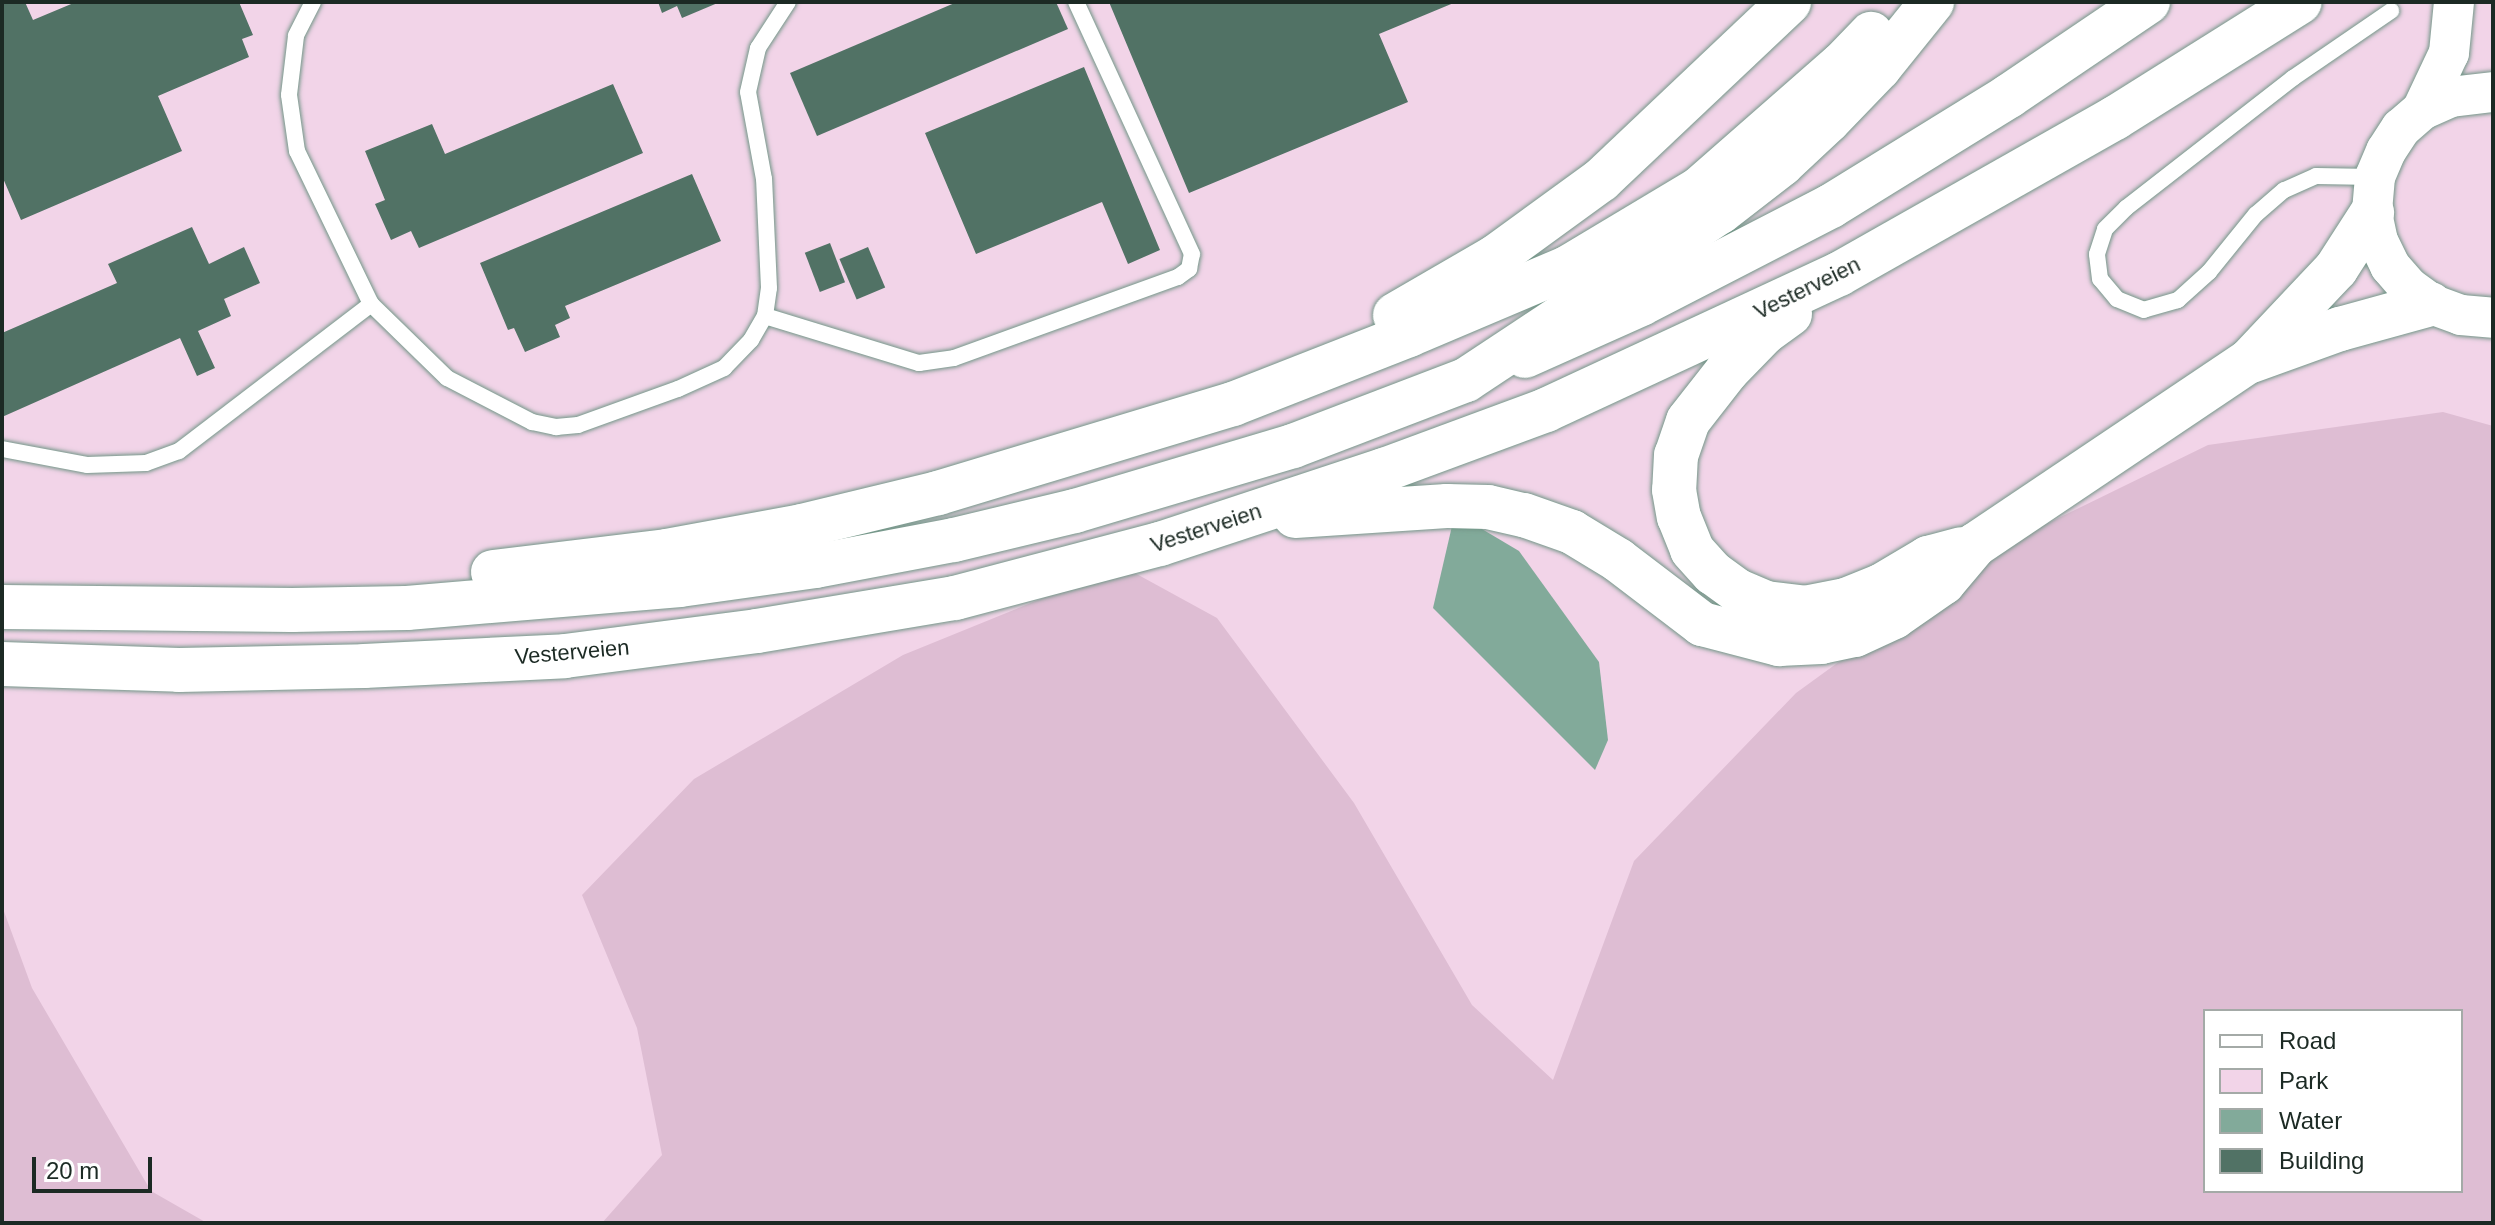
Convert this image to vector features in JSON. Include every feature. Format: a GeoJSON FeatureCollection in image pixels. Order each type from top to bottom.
{"type":"FeatureCollection","features":[{"type":"Feature","properties":{"kind":"main road"},"geometry":{"type":"LineString","coordinates":[[1233,404],[1417,304],[1507,248],[1601,180],[1789,2]]}},
{"type":"Feature","properties":{"kind":"main road"},"geometry":{"type":"LineString","coordinates":[[94,609],[249,580],[407,580],[543,568],[667,551],[802,526],[938,493],[1233,404],[1409,335],[1567,268],[1686,197],[1842,64],[1902,2]]}},
{"type":"Feature","properties":{"kind":"main road"},"geometry":{"type":"LineString","coordinates":[[1466,380],[1720,212],[1782,164],[1879,68],[1932,2]]}},
{"type":"Feature","properties":{"kind":"main road"},"geometry":{"type":"LineString","coordinates":[[2,607],[407,608],[576,595],[816,566],[954,540],[1089,507],[1293,446],[1466,380],[1641,304],[1831,206],[2009,96],[2148,2]]}},
{"type":"Feature","properties":{"kind":"main road","name":"Vesterveien"},"geometry":{"type":"LineString","coordinates":[[2,664],[194,670],[364,666],[565,656],[757,631],[955,598],[1160,544],[1384,470],[1546,410],[1854,266],[2115,118],[2300,2]]}},
{"type":"Feature","properties":{"kind":"main road"},"geometry":{"type":"LineString","coordinates":[[1225,521],[1447,506],[1488,507],[1524,515],[1572,532],[1618,560],[1702,624],[1779,644],[1821,642],[1855,635],[1894,617],[1943,583],[1975,545],[2249,361],[2336,269],[2374,195]]}},
{"type":"Feature","properties":{"kind":"main road"},"geometry":{"type":"LineString","coordinates":[[1854,266],[1764,333],[1707,392],[1688,421],[1676,455],[1674,490],[1679,517],[1692,550],[1713,573],[1738,591],[1766,603],[1804,608],[1846,600],[1881,586],[1928,558],[1975,545]]}},
{"type":"Feature","properties":{"kind":"main road"},"geometry":{"type":"LineString","coordinates":[[2249,361],[2340,329],[2431,304]]}},
{"type":"Feature","properties":{"kind":"street"},"geometry":{"type":"LineString","coordinates":[[2422,110],[2449,53],[2454,2]]}},
{"type":"Feature","properties":{"kind":"street"},"geometry":{"type":"LineString","coordinates":[[2493,92],[2451,97],[2422,110],[2401,128],[2386,151],[2374,195],[2378,241],[2390,266],[2408,287],[2431,304],[2461,315],[2493,318]]}},
{"type":"Feature","properties":{"kind":"lane"},"geometry":{"type":"LineString","coordinates":[[313,2],[296,36],[289,95],[297,151],[371,304],[447,378],[532,422],[556,427],[578,425],[678,389],[724,368],[751,340],[765,316],[769,288],[765,194],[748,92],[758,48],[788,2]]}},
{"type":"Feature","properties":{"kind":"lane"},"geometry":{"type":"LineString","coordinates":[[765,316],[919,363],[954,358],[1178,277],[1189,269],[1192,254],[1076,2]]}},
{"type":"Feature","properties":{"kind":"lane"},"geometry":{"type":"LineString","coordinates":[[2374,195],[2316,176],[2284,190],[2256,214],[2209,272],[2178,300],[2144,310],[2117,299],[2100,279],[2097,254],[2105,229],[2126,208],[2293,78],[2391,11]]}},
{"type":"Feature","properties":{"kind":"lane"},"geometry":{"type":"LineString","coordinates":[[2,449],[87,465],[146,463],[179,451],[371,304]]}},
{"type":"Feature","properties":{"kind":"green space"},"geometry":{"type":"Polygon","coordinates":[[[2,2],[2493,2],[2493,1223],[2,1223],[2,2]]]}},
{"type":"Feature","properties":{"kind":"shaded area"},"geometry":{"type":"Polygon","coordinates":[[[2443,412],[2493,426],[2493,1223],[602,1223],[662,1155],[637,1028],[582,895],[694,779],[903,655],[1122,566],[1217,618],[1354,803],[1472,1005],[1553,1080],[1634,861],[1796,693],[1993,550],[2208,445],[2443,412]]]}},
{"type":"Feature","properties":{"kind":"shaded area"},"geometry":{"type":"Polygon","coordinates":[[[2,906],[32,988],[151,1191],[207,1223],[2,1223],[2,906]]]}},
{"type":"Feature","properties":{"kind":"water"},"geometry":{"type":"Polygon","coordinates":[[[1455,513],[1519,551],[1599,662],[1608,740],[1595,770],[1433,608],[1455,513]]]}},
{"type":"Feature","properties":{"kind":"building"},"geometry":{"type":"Polygon","coordinates":[[[2,2],[25,2],[33,20],[76,2],[239,2],[253,35],[242,39],[249,57],[158,96],[182,151],[21,220],[2,176],[2,2]]]}},
{"type":"Feature","properties":{"kind":"building"},"geometry":{"type":"Polygon","coordinates":[[[658,2],[720,2],[682,18],[677,6],[662,13],[658,2]]]}},
{"type":"Feature","properties":{"kind":"building"},"geometry":{"type":"Polygon","coordinates":[[[957,2],[1056,2],[1068,29],[817,136],[790,73],[957,2]]]}},
{"type":"Feature","properties":{"kind":"building"},"geometry":{"type":"Polygon","coordinates":[[[1109,2],[1456,2],[1379,34],[1408,102],[1189,193],[1109,2]]]}},
{"type":"Feature","properties":{"kind":"building"},"geometry":{"type":"Polygon","coordinates":[[[1084,67],[1160,250],[1128,264],[1102,202],[976,254],[925,133],[1084,67]]]}},
{"type":"Feature","properties":{"kind":"building"},"geometry":{"type":"Polygon","coordinates":[[[613,84],[643,153],[419,248],[411,231],[391,240],[375,204],[385,200],[365,151],[432,124],[445,154],[613,84]]]}},
{"type":"Feature","properties":{"kind":"building"},"geometry":{"type":"Polygon","coordinates":[[[692,174],[721,241],[565,306],[570,318],[555,325],[560,337],[525,352],[514,328],[508,330],[480,263],[692,174]]]}},
{"type":"Feature","properties":{"kind":"building"},"geometry":{"type":"Polygon","coordinates":[[[192,227],[209,264],[244,247],[260,283],[224,299],[231,316],[198,331],[215,368],[197,376],[180,338],[2,417],[2,333],[117,283],[108,264],[192,227]]]}},
{"type":"Feature","properties":{"kind":"building"},"geometry":{"type":"Polygon","coordinates":[[[830,243],[845,282],[820,292],[805,253],[830,243]]]}},
{"type":"Feature","properties":{"kind":"building"},"geometry":{"type":"Polygon","coordinates":[[[868,247],[885,288],[857,300],[839,259],[868,247]]]}}]}
